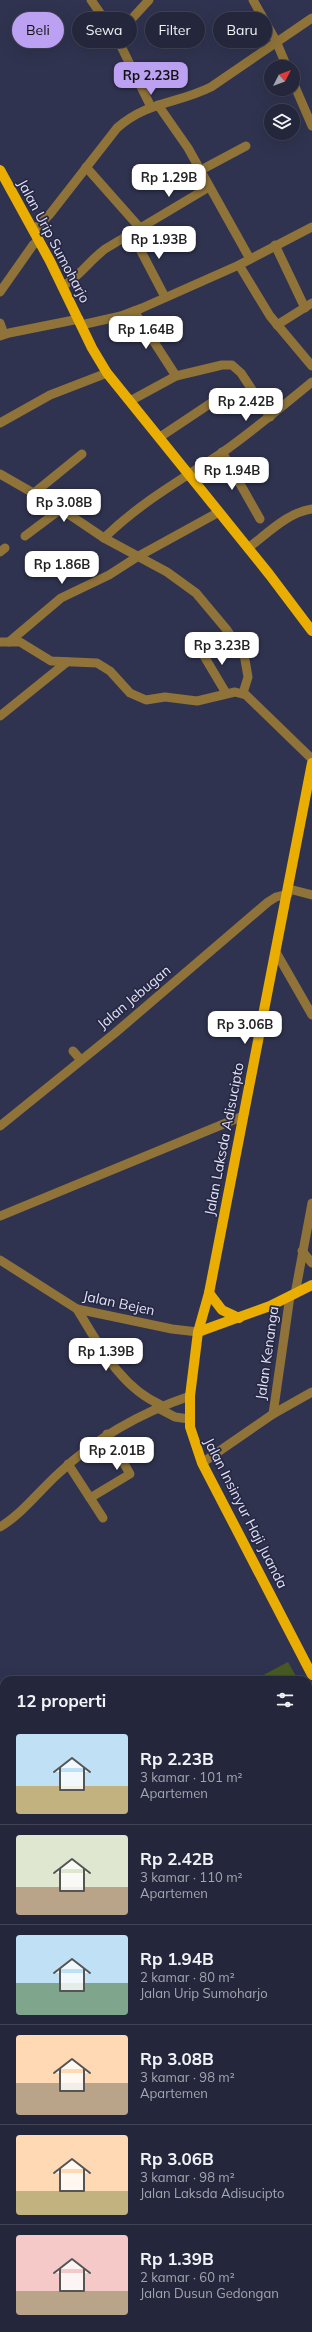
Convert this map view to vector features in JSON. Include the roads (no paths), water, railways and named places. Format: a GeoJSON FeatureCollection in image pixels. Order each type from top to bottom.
{"type":"FeatureCollection","features":[{"type":"Feature","properties":{"kind":"main road","name":"Jalan Urip Sumoharjo"},"geometry":{"type":"LineString","coordinates":[[0,170],[34,230],[107,373],[160,437],[310,627]]}},
{"type":"Feature","properties":{"kind":"main road","name":"Jalan Laksda Adisucipto"},"geometry":{"type":"LineString","coordinates":[[198,1332],[209,1293],[243,1116],[277,954],[312,763]]}},
{"type":"Feature","properties":{"kind":"main road"},"geometry":{"type":"LineString","coordinates":[[198,1332],[239,1318],[312,1285]]}},
{"type":"Feature","properties":{"kind":"main road"},"geometry":{"type":"LineString","coordinates":[[209,1293],[222,1310],[239,1318]]}},
{"type":"Feature","properties":{"kind":"main road","name":"Jalan Insinyur Haji Juanda"},"geometry":{"type":"LineString","coordinates":[[198,1332],[190,1396],[189,1419],[192,1436],[202,1463],[312,1675]]}},
{"type":"Feature","properties":{"kind":"street"},"geometry":{"type":"LineString","coordinates":[[91,0],[99,12]]}},
{"type":"Feature","properties":{"kind":"street"},"geometry":{"type":"LineString","coordinates":[[137,13],[149,0]]}},
{"type":"Feature","properties":{"kind":"street"},"geometry":{"type":"LineString","coordinates":[[253,0],[276,41],[284,60]]}},
{"type":"Feature","properties":{"kind":"street"},"geometry":{"type":"LineString","coordinates":[[34,230],[50,214],[117,128],[134,114],[154,106],[200,93],[312,18]]}},
{"type":"Feature","properties":{"kind":"street"},"geometry":{"type":"LineString","coordinates":[[123,48],[154,106],[201,170],[250,259]]}},
{"type":"Feature","properties":{"kind":"street"},"geometry":{"type":"LineString","coordinates":[[299,96],[312,126]]}},
{"type":"Feature","properties":{"kind":"street"},"geometry":{"type":"LineString","coordinates":[[201,170],[246,146]]}},
{"type":"Feature","properties":{"kind":"street"},"geometry":{"type":"LineString","coordinates":[[86,167],[140,228]]}},
{"type":"Feature","properties":{"kind":"street"},"geometry":{"type":"LineString","coordinates":[[63,286],[81,274],[92,259],[105,249],[209,187]]}},
{"type":"Feature","properties":{"kind":"street"},"geometry":{"type":"LineString","coordinates":[[0,322],[2,335],[121,316],[239,265],[312,227]]}},
{"type":"Feature","properties":{"kind":"street"},"geometry":{"type":"LineString","coordinates":[[132,234],[165,297]]}},
{"type":"Feature","properties":{"kind":"street"},"geometry":{"type":"LineString","coordinates":[[0,292],[33,245],[39,240]]}},
{"type":"Feature","properties":{"kind":"street"},"geometry":{"type":"LineString","coordinates":[[275,245],[308,306],[277,325]]}},
{"type":"Feature","properties":{"kind":"street"},"geometry":{"type":"LineString","coordinates":[[239,265],[277,325],[312,366]]}},
{"type":"Feature","properties":{"kind":"street"},"geometry":{"type":"LineString","coordinates":[[134,311],[176,376]]}},
{"type":"Feature","properties":{"kind":"street"},"geometry":{"type":"LineString","coordinates":[[130,401],[176,376],[222,365],[232,365],[248,382],[270,417]]}},
{"type":"Feature","properties":{"kind":"street"},"geometry":{"type":"LineString","coordinates":[[0,423],[50,395],[107,373]]}},
{"type":"Feature","properties":{"kind":"street"},"geometry":{"type":"LineString","coordinates":[[104,538],[138,507],[222,452],[270,417],[312,382]]}},
{"type":"Feature","properties":{"kind":"street"},"geometry":{"type":"LineString","coordinates":[[160,437],[217,399]]}},
{"type":"Feature","properties":{"kind":"street"},"geometry":{"type":"LineString","coordinates":[[222,452],[260,519]]}},
{"type":"Feature","properties":{"kind":"street"},"geometry":{"type":"LineString","coordinates":[[34,493],[82,454]]}},
{"type":"Feature","properties":{"kind":"street"},"geometry":{"type":"LineString","coordinates":[[0,474],[61,509],[104,538],[167,572],[187,586],[204,601],[240,646],[248,666],[248,677],[243,693]]}},
{"type":"Feature","properties":{"kind":"street"},"geometry":{"type":"LineString","coordinates":[[25,536],[61,509]]}},
{"type":"Feature","properties":{"kind":"street"},"geometry":{"type":"LineString","coordinates":[[248,548],[299,512],[312,509]]}},
{"type":"Feature","properties":{"kind":"street"},"geometry":{"type":"LineString","coordinates":[[4,642],[61,598],[109,575],[137,557],[219,512]]}},
{"type":"Feature","properties":{"kind":"street"},"geometry":{"type":"LineString","coordinates":[[4,642],[20,642],[51,661],[92,662],[101,665],[110,671],[130,693],[146,700],[165,697],[197,701],[226,692],[243,693],[312,759]]}},
{"type":"Feature","properties":{"kind":"street"},"geometry":{"type":"LineString","coordinates":[[201,651],[226,692]]}},
{"type":"Feature","properties":{"kind":"street"},"geometry":{"type":"LineString","coordinates":[[0,716],[67,662]]}},
{"type":"Feature","properties":{"kind":"street"},"geometry":{"type":"LineString","coordinates":[[288,892],[312,895]]}},
{"type":"Feature","properties":{"kind":"street","name":"Jalan Jebugan"},"geometry":{"type":"LineString","coordinates":[[0,1126],[80,1059],[115,1033],[268,902],[288,892]]}},
{"type":"Feature","properties":{"kind":"street"},"geometry":{"type":"LineString","coordinates":[[277,954],[312,1015]]}},
{"type":"Feature","properties":{"kind":"street"},"geometry":{"type":"LineString","coordinates":[[73,1050],[80,1059]]}},
{"type":"Feature","properties":{"kind":"street"},"geometry":{"type":"LineString","coordinates":[[0,1216],[243,1116]]}},
{"type":"Feature","properties":{"kind":"street","name":"Jalan Kenanga"},"geometry":{"type":"LineString","coordinates":[[273,1414],[292,1295],[312,1203]]}},
{"type":"Feature","properties":{"kind":"street"},"geometry":{"type":"LineString","coordinates":[[302,1251],[312,1263]]}},
{"type":"Feature","properties":{"kind":"street","name":"Jalan Bejen"},"geometry":{"type":"LineString","coordinates":[[0,1260],[77,1309],[172,1329],[198,1332]]}},
{"type":"Feature","properties":{"kind":"street"},"geometry":{"type":"LineString","coordinates":[[77,1309],[124,1380],[139,1394],[176,1417],[189,1419]]}},
{"type":"Feature","properties":{"kind":"street"},"geometry":{"type":"LineString","coordinates":[[202,1463],[273,1414],[312,1392]]}},
{"type":"Feature","properties":{"kind":"street"},"geometry":{"type":"LineString","coordinates":[[0,1527],[11,1520],[68,1464],[107,1434],[159,1406],[190,1396]]}},
{"type":"Feature","properties":{"kind":"street"},"geometry":{"type":"LineString","coordinates":[[90,1498],[130,1474],[107,1434]]}},
{"type":"Feature","properties":{"kind":"street"},"geometry":{"type":"LineString","coordinates":[[68,1464],[103,1518]]}}]}
